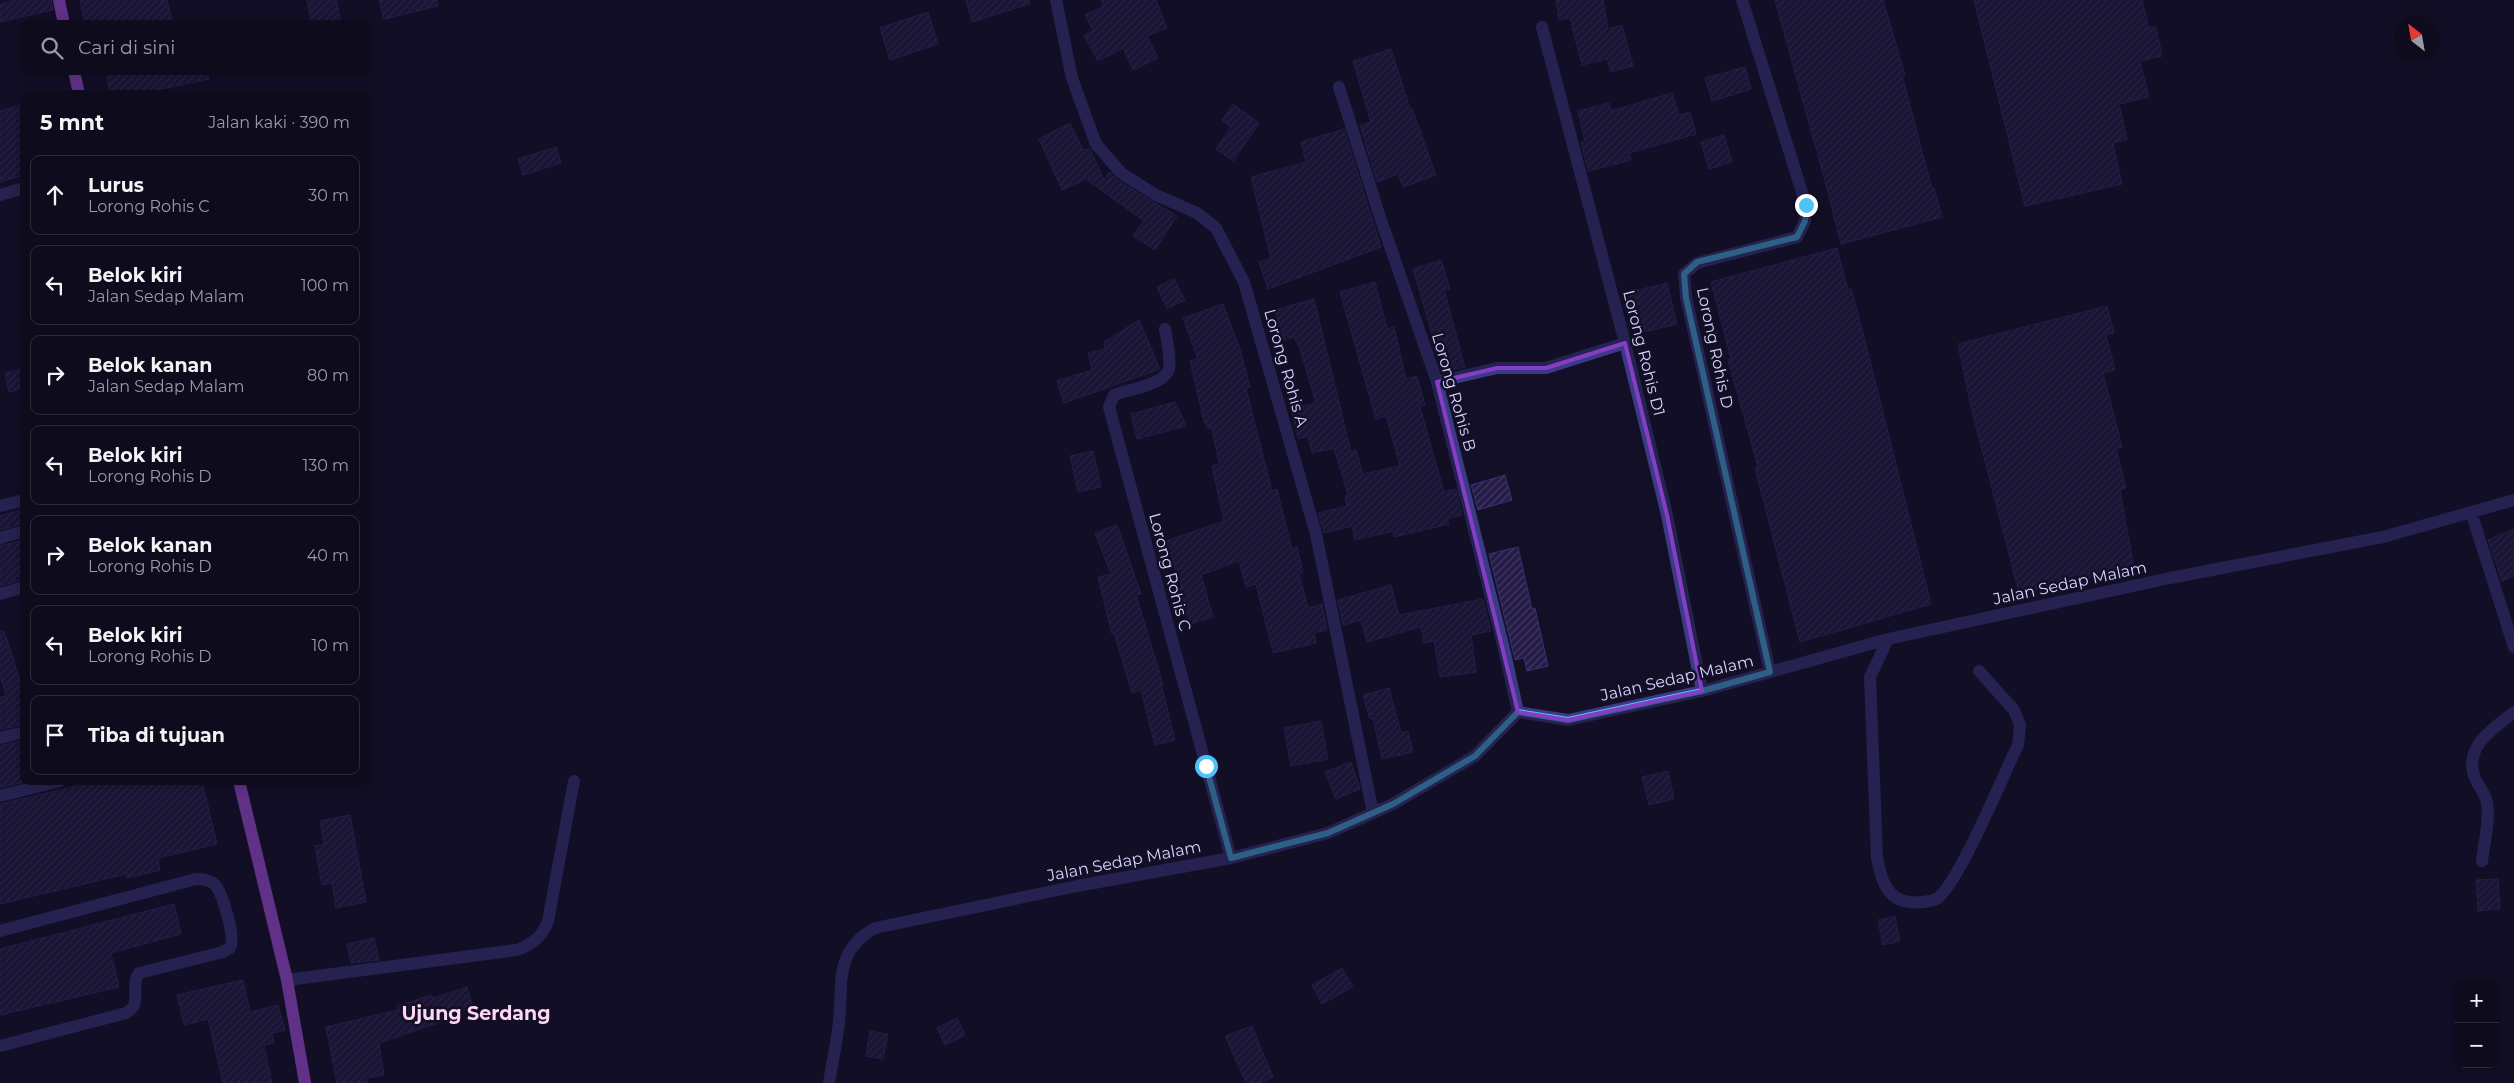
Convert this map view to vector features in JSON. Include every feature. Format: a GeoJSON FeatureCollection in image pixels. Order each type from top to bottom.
{"type":"FeatureCollection","features":[{"type":"Feature","properties":{"kind":"main road"},"geometry":{"type":"LineString","coordinates":[[59,0],[63,20]]}},
{"type":"Feature","properties":{"kind":"main road"},"geometry":{"type":"LineString","coordinates":[[75,75],[78,90]]}},
{"type":"Feature","properties":{"kind":"main road"},"geometry":{"type":"LineString","coordinates":[[240,785],[288,980],[305,1083]]}},
{"type":"Feature","properties":{"kind":"street","name":"Lorong Rohis A"},"geometry":{"type":"LineString","coordinates":[[1056,0],[1072,78],[1096,144],[1121,173],[1156,195],[1197,213],[1216,228],[1244,282],[1316,534],[1373,813]]}},
{"type":"Feature","properties":{"kind":"street","name":"Lorong Rohis D"},"geometry":{"type":"LineString","coordinates":[[1742,0],[1806,205],[1805,221],[1797,237],[1697,262],[1684,274],[1686,298],[1770,672]]}},
{"type":"Feature","properties":{"kind":"street","name":"Lorong Rohis D1"},"geometry":{"type":"LineString","coordinates":[[1542,27],[1625,342],[1667,515],[1702,691]]}},
{"type":"Feature","properties":{"kind":"street","name":"Lorong Rohis B"},"geometry":{"type":"LineString","coordinates":[[1339,87],[1380,217],[1437,382],[1518,712]]}},
{"type":"Feature","properties":{"kind":"street"},"geometry":{"type":"LineString","coordinates":[[0,195],[20,189]]}},
{"type":"Feature","properties":{"kind":"street","name":"Lorong Rohis C"},"geometry":{"type":"LineString","coordinates":[[1165,329],[1170,367],[1167,374],[1158,382],[1114,395],[1108,407],[1231,858]]}},
{"type":"Feature","properties":{"kind":"street"},"geometry":{"type":"LineString","coordinates":[[1437,382],[1497,368],[1546,368],[1625,342]]}},
{"type":"Feature","properties":{"kind":"street","name":"Jalan Sedap Malam"},"geometry":{"type":"LineString","coordinates":[[829,1083],[839,1023],[842,972],[845,959],[855,943],[875,928],[1077,886],[1231,858],[1328,833],[1393,804],[1475,756],[1518,712],[1568,720],[1702,691],[1888,639],[2170,578],[2383,537],[2514,500]]}},
{"type":"Feature","properties":{"kind":"street"},"geometry":{"type":"LineString","coordinates":[[0,506],[20,501]]}},
{"type":"Feature","properties":{"kind":"street"},"geometry":{"type":"LineString","coordinates":[[2471,512],[2514,647]]}},
{"type":"Feature","properties":{"kind":"street"},"geometry":{"type":"LineString","coordinates":[[0,538],[20,533]]}},
{"type":"Feature","properties":{"kind":"street"},"geometry":{"type":"LineString","coordinates":[[0,594],[20,588]]}},
{"type":"Feature","properties":{"kind":"street"},"geometry":{"type":"LineString","coordinates":[[1888,639],[1870,678],[1877,858],[1881,878],[1890,895],[1902,901],[1917,903],[1936,899],[1944,892],[1962,865],[2018,744],[2020,726],[2014,710],[1979,671]]}},
{"type":"Feature","properties":{"kind":"street"},"geometry":{"type":"LineString","coordinates":[[2482,861],[2488,805],[2485,793],[2473,773],[2472,762],[2481,739],[2514,712]]}},
{"type":"Feature","properties":{"kind":"street"},"geometry":{"type":"LineString","coordinates":[[0,738],[20,733]]}},
{"type":"Feature","properties":{"kind":"street"},"geometry":{"type":"LineString","coordinates":[[288,980],[517,950],[530,945],[544,931],[548,921],[574,781]]}},
{"type":"Feature","properties":{"kind":"street"},"geometry":{"type":"LineString","coordinates":[[0,796],[44,785]]}},
{"type":"Feature","properties":{"kind":"street"},"geometry":{"type":"LineString","coordinates":[[0,931],[196,879],[207,879],[216,886],[233,936],[232,943],[223,952],[139,973],[135,981],[137,1000],[135,1006],[126,1013],[0,1046]]}},
{"type":"Feature","properties":{"kind":"highlighted area"},"geometry":{"type":"Polygon","coordinates":[[[1625,343],[1667,515],[1702,691],[1568,720],[1518,712],[1437,382],[1497,368],[1546,368],[1625,343]]]}},
{"type":"Feature","properties":{"kind":"building"},"geometry":{"type":"Polygon","coordinates":[[[12,0],[51,0],[53,10],[0,22],[0,5],[12,0]]]}},
{"type":"Feature","properties":{"kind":"building"},"geometry":{"type":"Polygon","coordinates":[[[80,0],[167,0],[172,20],[84,20],[80,0]]]}},
{"type":"Feature","properties":{"kind":"building"},"geometry":{"type":"Polygon","coordinates":[[[307,0],[336,0],[340,20],[311,20],[307,0]]]}},
{"type":"Feature","properties":{"kind":"building"},"geometry":{"type":"Polygon","coordinates":[[[379,0],[437,0],[438,6],[384,19],[379,0]]]}},
{"type":"Feature","properties":{"kind":"building"},"geometry":{"type":"Polygon","coordinates":[[[966,0],[1029,0],[1030,4],[972,22],[966,0]]]}},
{"type":"Feature","properties":{"kind":"building"},"geometry":{"type":"Polygon","coordinates":[[[1101,0],[1156,0],[1167,28],[1147,36],[1158,58],[1133,70],[1123,48],[1098,61],[1084,35],[1093,31],[1085,15],[1103,7],[1101,0]]]}},
{"type":"Feature","properties":{"kind":"building"},"geometry":{"type":"Polygon","coordinates":[[[1556,0],[1603,0],[1608,29],[1622,25],[1633,66],[1611,72],[1607,59],[1582,65],[1570,18],[1559,20],[1556,0]]]}},
{"type":"Feature","properties":{"kind":"building"},"geometry":{"type":"Polygon","coordinates":[[[1775,0],[1883,0],[1905,75],[1902,75],[1932,189],[1934,188],[1942,217],[1841,244],[1775,0]]]}},
{"type":"Feature","properties":{"kind":"building"},"geometry":{"type":"Polygon","coordinates":[[[1974,0],[2142,0],[2149,28],[2156,27],[2162,56],[2140,61],[2149,97],[2119,104],[2127,139],[2113,143],[2122,184],[2025,206],[1974,0]]]}},
{"type":"Feature","properties":{"kind":"building"},"geometry":{"type":"Polygon","coordinates":[[[928,12],[938,44],[890,60],[880,28],[928,12]]]}},
{"type":"Feature","properties":{"kind":"building"},"geometry":{"type":"Polygon","coordinates":[[[1391,49],[1410,109],[1412,108],[1436,175],[1403,187],[1398,174],[1377,182],[1360,125],[1371,122],[1353,61],[1391,49]]]}},
{"type":"Feature","properties":{"kind":"building"},"geometry":{"type":"Polygon","coordinates":[[[1745,67],[1751,89],[1712,101],[1705,78],[1745,67]]]}},
{"type":"Feature","properties":{"kind":"building"},"geometry":{"type":"Polygon","coordinates":[[[107,75],[208,75],[209,79],[156,90],[109,90],[107,75]]]}},
{"type":"Feature","properties":{"kind":"building"},"geometry":{"type":"Polygon","coordinates":[[[1672,93],[1679,115],[1690,112],[1696,134],[1629,153],[1631,160],[1588,171],[1581,142],[1585,141],[1578,111],[1609,103],[1611,111],[1672,93]]]}},
{"type":"Feature","properties":{"kind":"building"},"geometry":{"type":"Polygon","coordinates":[[[1233,104],[1259,123],[1233,161],[1216,149],[1231,127],[1222,120],[1233,104]]]}},
{"type":"Feature","properties":{"kind":"building"},"geometry":{"type":"Polygon","coordinates":[[[20,105],[20,176],[0,182],[0,111],[20,105]]]}},
{"type":"Feature","properties":{"kind":"building"},"geometry":{"type":"Polygon","coordinates":[[[1070,123],[1083,150],[1090,149],[1104,180],[1109,172],[1117,180],[1177,216],[1155,250],[1133,236],[1144,221],[1086,179],[1062,190],[1039,139],[1070,123]]]}},
{"type":"Feature","properties":{"kind":"building"},"geometry":{"type":"Polygon","coordinates":[[[1344,129],[1381,247],[1268,289],[1259,262],[1271,259],[1251,177],[1306,162],[1301,142],[1344,129]]]}},
{"type":"Feature","properties":{"kind":"building"},"geometry":{"type":"Polygon","coordinates":[[[1724,135],[1732,162],[1709,169],[1701,142],[1724,135]]]}},
{"type":"Feature","properties":{"kind":"building"},"geometry":{"type":"Polygon","coordinates":[[[556,147],[561,163],[523,175],[518,159],[556,147]]]}},
{"type":"Feature","properties":{"kind":"building"},"geometry":{"type":"Polygon","coordinates":[[[1837,248],[1848,290],[1851,289],[1859,317],[1931,604],[1800,642],[1755,468],[1758,467],[1728,360],[1731,359],[1711,282],[1837,248]]]}},
{"type":"Feature","properties":{"kind":"building"},"geometry":{"type":"Polygon","coordinates":[[[1441,260],[1450,289],[1444,290],[1465,367],[1443,372],[1413,269],[1441,260]]]}},
{"type":"Feature","properties":{"kind":"building"},"geometry":{"type":"Polygon","coordinates":[[[1174,279],[1185,300],[1167,309],[1157,287],[1174,279]]]}},
{"type":"Feature","properties":{"kind":"building"},"geometry":{"type":"Polygon","coordinates":[[[1375,282],[1387,329],[1394,327],[1406,379],[1417,376],[1425,405],[1420,407],[1444,492],[1456,489],[1462,515],[1447,519],[1449,524],[1394,537],[1393,531],[1355,540],[1352,526],[1324,533],[1318,513],[1347,506],[1345,496],[1348,495],[1334,448],[1312,453],[1308,436],[1298,439],[1291,409],[1316,403],[1300,349],[1294,337],[1284,340],[1275,310],[1314,299],[1351,452],[1356,450],[1363,474],[1400,466],[1386,416],[1376,419],[1340,292],[1375,282]]]}},
{"type":"Feature","properties":{"kind":"building"},"geometry":{"type":"Polygon","coordinates":[[[1667,283],[1677,324],[1635,334],[1625,293],[1667,283]]]}},
{"type":"Feature","properties":{"kind":"building"},"geometry":{"type":"Polygon","coordinates":[[[1223,304],[1240,349],[1250,387],[1246,388],[1272,491],[1277,489],[1292,549],[1297,547],[1303,572],[1299,573],[1308,608],[1322,604],[1327,630],[1314,633],[1316,643],[1273,653],[1256,584],[1246,587],[1239,561],[1201,575],[1213,617],[1189,624],[1179,588],[1182,588],[1166,541],[1224,521],[1212,466],[1219,464],[1212,428],[1208,429],[1204,421],[1190,361],[1198,359],[1183,318],[1223,304]]]}},
{"type":"Feature","properties":{"kind":"building"},"geometry":{"type":"Polygon","coordinates":[[[2107,306],[2114,333],[2106,335],[2115,370],[2103,373],[2122,447],[2116,449],[2126,488],[2120,490],[2134,568],[2019,593],[1971,407],[1958,344],[2107,306]]]}},
{"type":"Feature","properties":{"kind":"building"},"geometry":{"type":"Polygon","coordinates":[[[1139,320],[1160,369],[1064,403],[1057,381],[1092,370],[1088,353],[1105,349],[1104,342],[1139,320]]]}},
{"type":"Feature","properties":{"kind":"building"},"geometry":{"type":"Polygon","coordinates":[[[20,369],[20,389],[9,392],[5,373],[20,369]]]}},
{"type":"Feature","properties":{"kind":"building"},"geometry":{"type":"Polygon","coordinates":[[[1175,402],[1186,426],[1137,439],[1131,414],[1175,402]]]}},
{"type":"Feature","properties":{"kind":"building"},"geometry":{"type":"Polygon","coordinates":[[[1093,451],[1101,487],[1078,492],[1070,456],[1093,451]]]}},
{"type":"Feature","properties":{"kind":"building"},"geometry":{"type":"Polygon","coordinates":[[[1505,475],[1512,500],[1478,510],[1471,485],[1505,475]]]}},
{"type":"Feature","properties":{"kind":"building"},"geometry":{"type":"Polygon","coordinates":[[[20,510],[20,524],[0,530],[0,516],[20,510]]]}},
{"type":"Feature","properties":{"kind":"building"},"geometry":{"type":"Polygon","coordinates":[[[1117,525],[1141,594],[1136,595],[1163,684],[1161,684],[1175,740],[1155,745],[1141,690],[1132,693],[1114,633],[1112,634],[1098,577],[1111,574],[1095,533],[1117,525]]]}},
{"type":"Feature","properties":{"kind":"building"},"geometry":{"type":"Polygon","coordinates":[[[2514,529],[2514,576],[2502,581],[2488,540],[2514,529]]]}},
{"type":"Feature","properties":{"kind":"building"},"geometry":{"type":"Polygon","coordinates":[[[20,541],[20,580],[0,586],[0,546],[20,541]]]}},
{"type":"Feature","properties":{"kind":"building"},"geometry":{"type":"Polygon","coordinates":[[[1518,547],[1532,609],[1535,608],[1548,666],[1527,671],[1524,658],[1515,660],[1489,554],[1518,547]]]}},
{"type":"Feature","properties":{"kind":"building"},"geometry":{"type":"Polygon","coordinates":[[[1391,585],[1399,615],[1483,599],[1491,631],[1471,635],[1476,672],[1440,677],[1434,641],[1424,643],[1421,627],[1367,642],[1361,620],[1343,625],[1338,600],[1391,585]]]}},
{"type":"Feature","properties":{"kind":"building"},"geometry":{"type":"Polygon","coordinates":[[[4,631],[20,680],[20,725],[0,730],[0,697],[6,696],[0,676],[0,632],[4,631]]]}},
{"type":"Feature","properties":{"kind":"building"},"geometry":{"type":"Polygon","coordinates":[[[1389,688],[1401,733],[1408,731],[1413,752],[1382,759],[1373,718],[1370,719],[1363,695],[1389,688]]]}},
{"type":"Feature","properties":{"kind":"building"},"geometry":{"type":"Polygon","coordinates":[[[1321,721],[1328,759],[1291,766],[1284,728],[1321,721]]]}},
{"type":"Feature","properties":{"kind":"building"},"geometry":{"type":"Polygon","coordinates":[[[20,741],[20,783],[0,788],[0,746],[20,741]]]}},
{"type":"Feature","properties":{"kind":"building"},"geometry":{"type":"Polygon","coordinates":[[[1351,762],[1360,789],[1336,799],[1325,772],[1351,762]]]}},
{"type":"Feature","properties":{"kind":"building"},"geometry":{"type":"Polygon","coordinates":[[[1668,771],[1674,799],[1649,805],[1642,777],[1668,771]]]}},
{"type":"Feature","properties":{"kind":"building"},"geometry":{"type":"Polygon","coordinates":[[[81,785],[203,785],[217,844],[158,858],[160,870],[127,878],[126,874],[0,904],[0,804],[81,785]]]}},
{"type":"Feature","properties":{"kind":"building"},"geometry":{"type":"Polygon","coordinates":[[[350,815],[366,902],[336,908],[332,883],[322,885],[315,846],[324,844],[320,821],[350,815]]]}},
{"type":"Feature","properties":{"kind":"building"},"geometry":{"type":"Polygon","coordinates":[[[2498,879],[2500,909],[2478,911],[2476,880],[2498,879]]]}},
{"type":"Feature","properties":{"kind":"building"},"geometry":{"type":"Polygon","coordinates":[[[174,904],[181,934],[111,953],[119,987],[0,1015],[0,949],[174,904]]]}},
{"type":"Feature","properties":{"kind":"building"},"geometry":{"type":"Polygon","coordinates":[[[1895,916],[1900,941],[1883,945],[1878,920],[1895,916]]]}},
{"type":"Feature","properties":{"kind":"building"},"geometry":{"type":"Polygon","coordinates":[[[374,938],[379,960],[351,963],[347,944],[374,938]]]}},
{"type":"Feature","properties":{"kind":"building"},"geometry":{"type":"Polygon","coordinates":[[[1342,968],[1353,987],[1322,1004],[1312,985],[1342,968]]]}},
{"type":"Feature","properties":{"kind":"building"},"geometry":{"type":"Polygon","coordinates":[[[243,980],[250,1012],[278,1005],[285,1030],[272,1033],[274,1043],[264,1045],[272,1083],[223,1083],[208,1019],[184,1025],[177,995],[243,980]]]}},
{"type":"Feature","properties":{"kind":"building"},"geometry":{"type":"Polygon","coordinates":[[[467,987],[473,1007],[440,1018],[441,1022],[379,1043],[384,1075],[367,1078],[367,1083],[337,1083],[326,1027],[398,1010],[397,1006],[432,995],[433,998],[467,987]]]}},
{"type":"Feature","properties":{"kind":"building"},"geometry":{"type":"Polygon","coordinates":[[[957,1018],[965,1035],[945,1045],[937,1028],[957,1018]]]}},
{"type":"Feature","properties":{"kind":"building"},"geometry":{"type":"Polygon","coordinates":[[[1252,1026],[1273,1077],[1259,1083],[1246,1083],[1225,1036],[1252,1026]]]}},
{"type":"Feature","properties":{"kind":"building"},"geometry":{"type":"Polygon","coordinates":[[[870,1031],[888,1034],[883,1059],[866,1056],[870,1031]]]}},
{"type":"Feature","properties":{"kind":"district","name":"Ujung Serdang"},"geometry":{"type":"Point","coordinates":[476,1013]}},
{"type":"Feature","properties":{"kind":"route"},"geometry":{"type":"LineString","coordinates":[[1206,766],[1231,858],[1328,833],[1393,804],[1475,756],[1518,712],[1568,720],[1702,691],[1770,672],[1686,298],[1684,274],[1697,262],[1797,237],[1805,221],[1806,205]]}}]}
